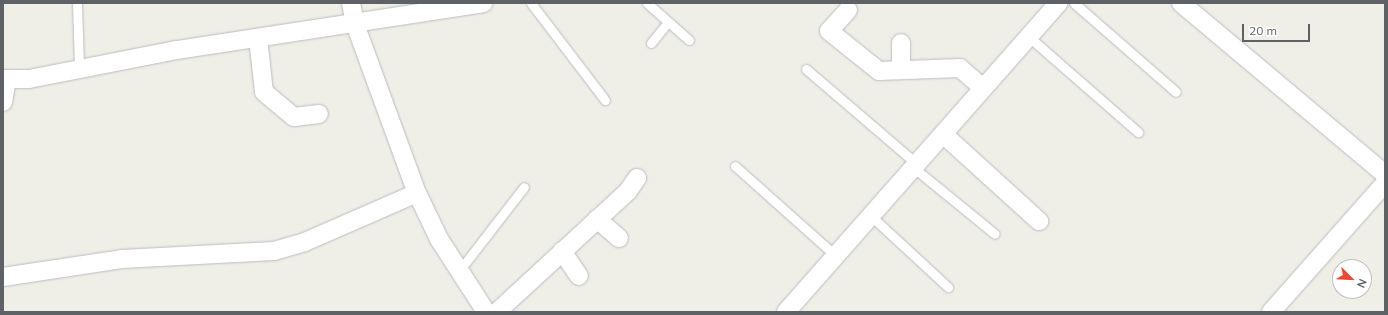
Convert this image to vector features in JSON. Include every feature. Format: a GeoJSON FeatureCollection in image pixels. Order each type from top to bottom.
{"type":"FeatureCollection","features":[{"type":"Feature","properties":{"kind":"street"},"geometry":{"type":"LineString","coordinates":[[351,3],[354,24],[417,193],[459,271],[487,311],[562,252],[637,178]]}},
{"type":"Feature","properties":{"kind":"street"},"geometry":{"type":"LineString","coordinates":[[3,102],[5,79],[29,79],[79,68],[482,3]]}},
{"type":"Feature","properties":{"kind":"street"},"geometry":{"type":"LineString","coordinates":[[786,312],[1058,3]]}},
{"type":"Feature","properties":{"kind":"street"},"geometry":{"type":"LineString","coordinates":[[1181,3],[1385,174]]}},
{"type":"Feature","properties":{"kind":"street"},"geometry":{"type":"LineString","coordinates":[[848,10],[829,31],[878,71],[960,68],[984,88]]}},
{"type":"Feature","properties":{"kind":"street"},"geometry":{"type":"LineString","coordinates":[[258,38],[264,92],[294,117],[319,114]]}},
{"type":"Feature","properties":{"kind":"street"},"geometry":{"type":"LineString","coordinates":[[901,43],[901,70]]}},
{"type":"Feature","properties":{"kind":"street"},"geometry":{"type":"LineString","coordinates":[[943,134],[1039,221]]}},
{"type":"Feature","properties":{"kind":"street"},"geometry":{"type":"LineString","coordinates":[[1271,312],[1385,183]]}},
{"type":"Feature","properties":{"kind":"street"},"geometry":{"type":"LineString","coordinates":[[3,277],[122,259],[274,251],[305,242],[417,193]]}},
{"type":"Feature","properties":{"kind":"street"},"geometry":{"type":"LineString","coordinates":[[597,219],[619,238]]}},
{"type":"Feature","properties":{"kind":"street"},"geometry":{"type":"LineString","coordinates":[[562,252],[579,276]]}},
{"type":"Feature","properties":{"kind":"lane"},"geometry":{"type":"LineString","coordinates":[[77,3],[79,68]]}},
{"type":"Feature","properties":{"kind":"lane"},"geometry":{"type":"LineString","coordinates":[[531,3],[605,100]]}},
{"type":"Feature","properties":{"kind":"lane"},"geometry":{"type":"LineString","coordinates":[[647,3],[689,40]]}},
{"type":"Feature","properties":{"kind":"lane"},"geometry":{"type":"LineString","coordinates":[[1074,3],[1176,92]]}},
{"type":"Feature","properties":{"kind":"lane"},"geometry":{"type":"LineString","coordinates":[[651,43],[668,22]]}},
{"type":"Feature","properties":{"kind":"lane"},"geometry":{"type":"LineString","coordinates":[[1029,37],[1138,132]]}},
{"type":"Feature","properties":{"kind":"lane"},"geometry":{"type":"LineString","coordinates":[[806,69],[995,234]]}},
{"type":"Feature","properties":{"kind":"lane"},"geometry":{"type":"LineString","coordinates":[[735,166],[836,256]]}},
{"type":"Feature","properties":{"kind":"lane"},"geometry":{"type":"LineString","coordinates":[[459,271],[524,187]]}},
{"type":"Feature","properties":{"kind":"lane"},"geometry":{"type":"LineString","coordinates":[[871,216],[948,287]]}}]}
